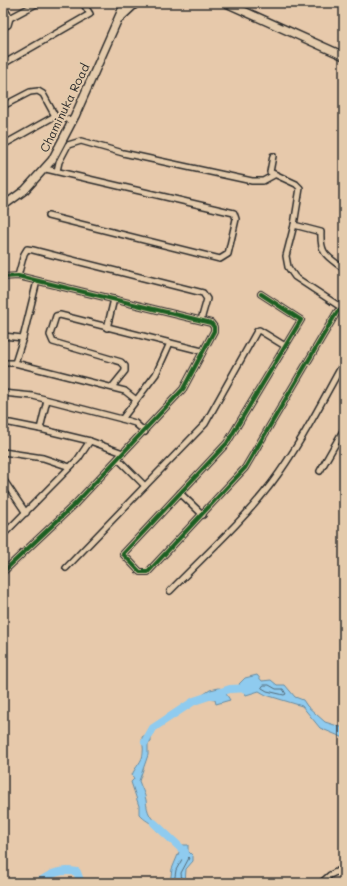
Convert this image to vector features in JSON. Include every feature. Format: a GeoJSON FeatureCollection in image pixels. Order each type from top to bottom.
{"type":"FeatureCollection","features":[{"type":"Feature","properties":{"kind":"main road","name":"Chaminuka Road"},"geometry":{"type":"LineString","coordinates":[[3,206],[25,190],[46,168],[73,121],[125,3]]}},
{"type":"Feature","properties":{"kind":"main road"},"geometry":{"type":"LineString","coordinates":[[117,21],[136,3]]}},
{"type":"Feature","properties":{"kind":"main road"},"geometry":{"type":"LineString","coordinates":[[226,3],[344,56]]}},
{"type":"Feature","properties":{"kind":"street"},"geometry":{"type":"LineString","coordinates":[[3,27],[8,25],[10,18],[38,3]]}},
{"type":"Feature","properties":{"kind":"street"},"geometry":{"type":"LineString","coordinates":[[3,64],[90,14],[83,3]]}},
{"type":"Feature","properties":{"kind":"street"},"geometry":{"type":"LineString","coordinates":[[3,7],[10,18]]}},
{"type":"Feature","properties":{"kind":"street"},"geometry":{"type":"LineString","coordinates":[[3,106],[30,92],[38,91],[43,94],[56,116],[73,121]]}},
{"type":"Feature","properties":{"kind":"street"},"geometry":{"type":"LineString","coordinates":[[3,145],[56,116]]}},
{"type":"Feature","properties":{"kind":"street"},"geometry":{"type":"LineString","coordinates":[[57,171],[59,162],[68,145],[81,141],[123,153],[233,178],[263,181],[274,175]]}},
{"type":"Feature","properties":{"kind":"street"},"geometry":{"type":"LineString","coordinates":[[261,294],[301,320],[227,443],[123,554],[140,572],[148,572],[246,468],[337,312],[343,308],[315,292],[295,277],[288,267],[286,256],[294,225],[300,188],[296,184],[270,172],[273,156]]}},
{"type":"Feature","properties":{"kind":"street"},"geometry":{"type":"LineString","coordinates":[[46,168],[234,213],[236,219],[228,254],[220,259],[48,216]]}},
{"type":"Feature","properties":{"kind":"street"},"geometry":{"type":"LineString","coordinates":[[294,225],[321,232],[322,250],[324,254],[344,269]]}},
{"type":"Feature","properties":{"kind":"street"},"geometry":{"type":"LineString","coordinates":[[18,276],[24,254],[27,249],[33,250],[203,293],[207,299],[201,320]]}},
{"type":"Feature","properties":{"kind":"street"},"geometry":{"type":"LineString","coordinates":[[3,277],[18,276],[201,320],[211,323],[214,327],[214,331],[202,351],[183,390],[145,432],[75,504],[3,572]]}},
{"type":"Feature","properties":{"kind":"street"},"geometry":{"type":"LineString","coordinates":[[15,363],[23,338],[37,281]]}},
{"type":"Feature","properties":{"kind":"street"},"geometry":{"type":"LineString","coordinates":[[106,328],[114,299]]}},
{"type":"Feature","properties":{"kind":"street"},"geometry":{"type":"LineString","coordinates":[[112,387],[125,371],[125,366],[121,362],[53,342],[50,335],[54,317],[58,315],[202,351]]}},
{"type":"Feature","properties":{"kind":"street"},"geometry":{"type":"LineString","coordinates":[[66,568],[205,424],[257,331],[259,330],[285,346]]}},
{"type":"Feature","properties":{"kind":"street"},"geometry":{"type":"LineString","coordinates":[[3,336],[23,338]]}},
{"type":"Feature","properties":{"kind":"street"},"geometry":{"type":"LineString","coordinates":[[122,419],[135,399],[156,374],[170,343]]}},
{"type":"Feature","properties":{"kind":"street"},"geometry":{"type":"LineString","coordinates":[[170,591],[254,505],[271,484],[295,448],[344,362]]}},
{"type":"Feature","properties":{"kind":"street"},"geometry":{"type":"LineString","coordinates":[[3,363],[15,363],[125,390],[135,399]]}},
{"type":"Feature","properties":{"kind":"street"},"geometry":{"type":"LineString","coordinates":[[3,393],[18,393],[122,419],[135,423],[145,432]]}},
{"type":"Feature","properties":{"kind":"street"},"geometry":{"type":"LineString","coordinates":[[40,429],[47,400]]}},
{"type":"Feature","properties":{"kind":"street"},"geometry":{"type":"LineString","coordinates":[[3,423],[40,429],[90,441],[123,453]]}},
{"type":"Feature","properties":{"kind":"street"},"geometry":{"type":"LineString","coordinates":[[320,471],[344,429]]}},
{"type":"Feature","properties":{"kind":"street"},"geometry":{"type":"LineString","coordinates":[[4,534],[78,459],[90,441]]}},
{"type":"Feature","properties":{"kind":"street"},"geometry":{"type":"LineString","coordinates":[[3,452],[22,453],[44,458],[70,467]]}},
{"type":"Feature","properties":{"kind":"street"},"geometry":{"type":"LineString","coordinates":[[118,459],[145,486]]}},
{"type":"Feature","properties":{"kind":"street"},"geometry":{"type":"LineString","coordinates":[[3,479],[26,513]]}},
{"type":"Feature","properties":{"kind":"street"},"geometry":{"type":"LineString","coordinates":[[180,493],[203,515]]}},
{"type":"Feature","properties":{"kind":"street"},"geometry":{"type":"LineString","coordinates":[[322,883],[330,876],[344,868]]}},
{"type":"Feature","properties":{"kind":"water"},"geometry":{"type":"Polygon","coordinates":[[[257,675],[262,681],[271,680],[277,685],[285,685],[295,697],[303,700],[307,706],[325,722],[344,728],[344,738],[320,728],[302,706],[266,695],[259,691],[246,695],[239,684],[245,678],[257,675]]]}},
{"type":"Feature","properties":{"kind":"water"},"geometry":{"type":"Polygon","coordinates":[[[219,688],[223,689],[230,700],[216,704],[215,700],[201,700],[201,696],[210,690],[219,688]]]}},
{"type":"Feature","properties":{"kind":"water"},"geometry":{"type":"Polygon","coordinates":[[[148,733],[151,736],[151,742],[148,744],[148,755],[139,781],[148,812],[154,821],[161,825],[161,831],[157,831],[157,828],[139,814],[139,806],[131,782],[134,779],[132,775],[143,756],[142,737],[148,733]]]}},
{"type":"Feature","properties":{"kind":"water"},"geometry":{"type":"Polygon","coordinates":[[[182,845],[188,845],[188,851],[193,856],[193,861],[186,869],[185,883],[170,883],[172,869],[182,845]]]}},
{"type":"Feature","properties":{"kind":"waterway"},"geometry":{"type":"LineString","coordinates":[[145,742],[153,728],[194,701],[230,689],[251,688]]}},
{"type":"Feature","properties":{"kind":"waterway"},"geometry":{"type":"LineString","coordinates":[[154,823],[185,852],[184,856]]}},
{"type":"Feature","properties":{"kind":"waterway"},"geometry":{"type":"LineString","coordinates":[[38,883],[52,874],[66,871],[77,872],[81,883]]}},
{"type":"Feature","properties":{"kind":"cycle path"},"geometry":{"type":"LineString","coordinates":[[3,277],[18,276],[211,323],[214,327],[214,331],[183,389],[75,504],[3,572]]}},
{"type":"Feature","properties":{"kind":"cycle path"},"geometry":{"type":"LineString","coordinates":[[261,294],[301,320],[227,443],[123,554],[140,572],[148,572],[245,468],[337,312],[344,308]]}}]}
